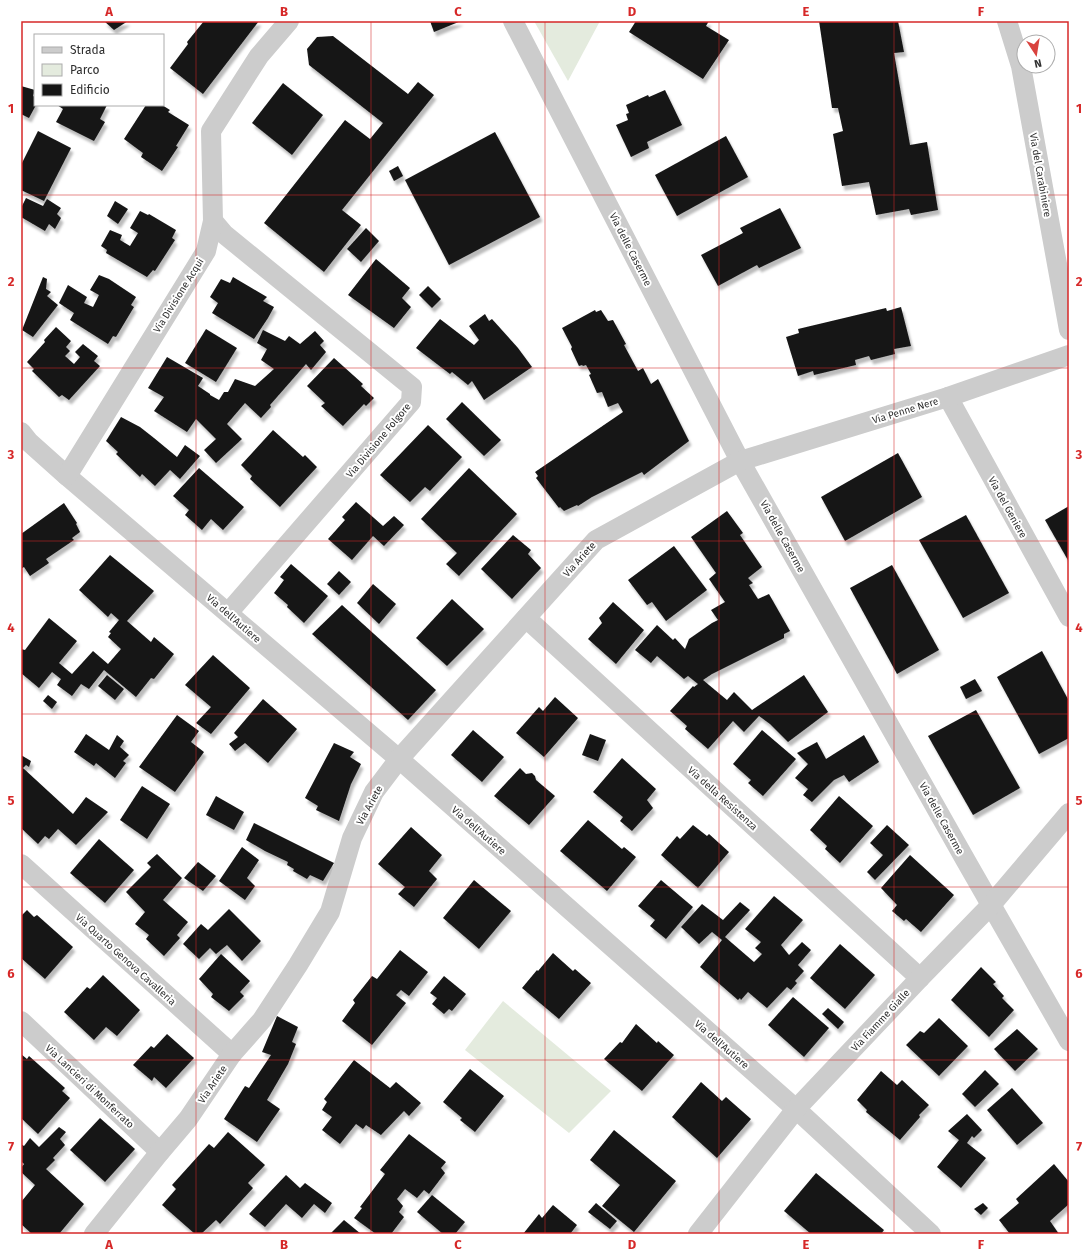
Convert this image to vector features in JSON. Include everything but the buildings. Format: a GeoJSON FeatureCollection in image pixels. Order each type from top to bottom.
{"type":"FeatureCollection","features":[{"type":"Feature","properties":{"kind":"street","name":"Via Divisione Acqui"},"geometry":{"type":"LineString","coordinates":[[67,476],[206,251],[213,221],[211,132],[259,56],[289,21]]}},
{"type":"Feature","properties":{"kind":"street","name":"Via delle Caserme"},"geometry":{"type":"LineString","coordinates":[[513,21],[740,461],[1069,1041]]}},
{"type":"Feature","properties":{"kind":"street","name":"Via del Carabiniere"},"geometry":{"type":"LineString","coordinates":[[1007,21],[1021,66],[1069,330]]}},
{"type":"Feature","properties":{"kind":"street","name":"Via Divisione Folgore"},"geometry":{"type":"LineString","coordinates":[[213,221],[224,234],[412,386],[411,402],[228,614]]}},
{"type":"Feature","properties":{"kind":"street","name":"Via Penne Nere"},"geometry":{"type":"LineString","coordinates":[[740,461],[948,397],[1069,355]]}},
{"type":"Feature","properties":{"kind":"street","name":"Via del Geniere"},"geometry":{"type":"LineString","coordinates":[[948,397],[1069,617]]}},
{"type":"Feature","properties":{"kind":"street","name":"Via dell'Autiere"},"geometry":{"type":"LineString","coordinates":[[21,432],[29,442],[67,476],[399,759],[796,1109],[931,1234]]}},
{"type":"Feature","properties":{"kind":"street","name":"Via Ariete"},"geometry":{"type":"LineString","coordinates":[[94,1234],[188,1119],[232,1054],[262,1020],[330,912],[352,838],[374,792],[399,759],[596,540],[740,461]]}},
{"type":"Feature","properties":{"kind":"street","name":"Via della Resistenza"},"geometry":{"type":"LineString","coordinates":[[526,618],[920,978]]}},
{"type":"Feature","properties":{"kind":"street","name":"Via Fiamme Gialle"},"geometry":{"type":"LineString","coordinates":[[698,1234],[796,1109],[920,978],[992,905],[1069,813]]}},
{"type":"Feature","properties":{"kind":"street","name":"Via Quarto Genova Cavalleria"},"geometry":{"type":"LineString","coordinates":[[21,864],[232,1054]]}},
{"type":"Feature","properties":{"kind":"street","name":"Via Lancieri di Monferrato"},"geometry":{"type":"LineString","coordinates":[[21,1021],[160,1152]]}},
{"type":"Feature","properties":{"kind":"green space"},"geometry":{"type":"Polygon","coordinates":[[[534,21],[600,21],[568,81],[534,21]]]}},
{"type":"Feature","properties":{"kind":"green space"},"geometry":{"type":"Polygon","coordinates":[[[503,1001],[611,1091],[569,1133],[465,1050],[503,1001]]]}}]}
